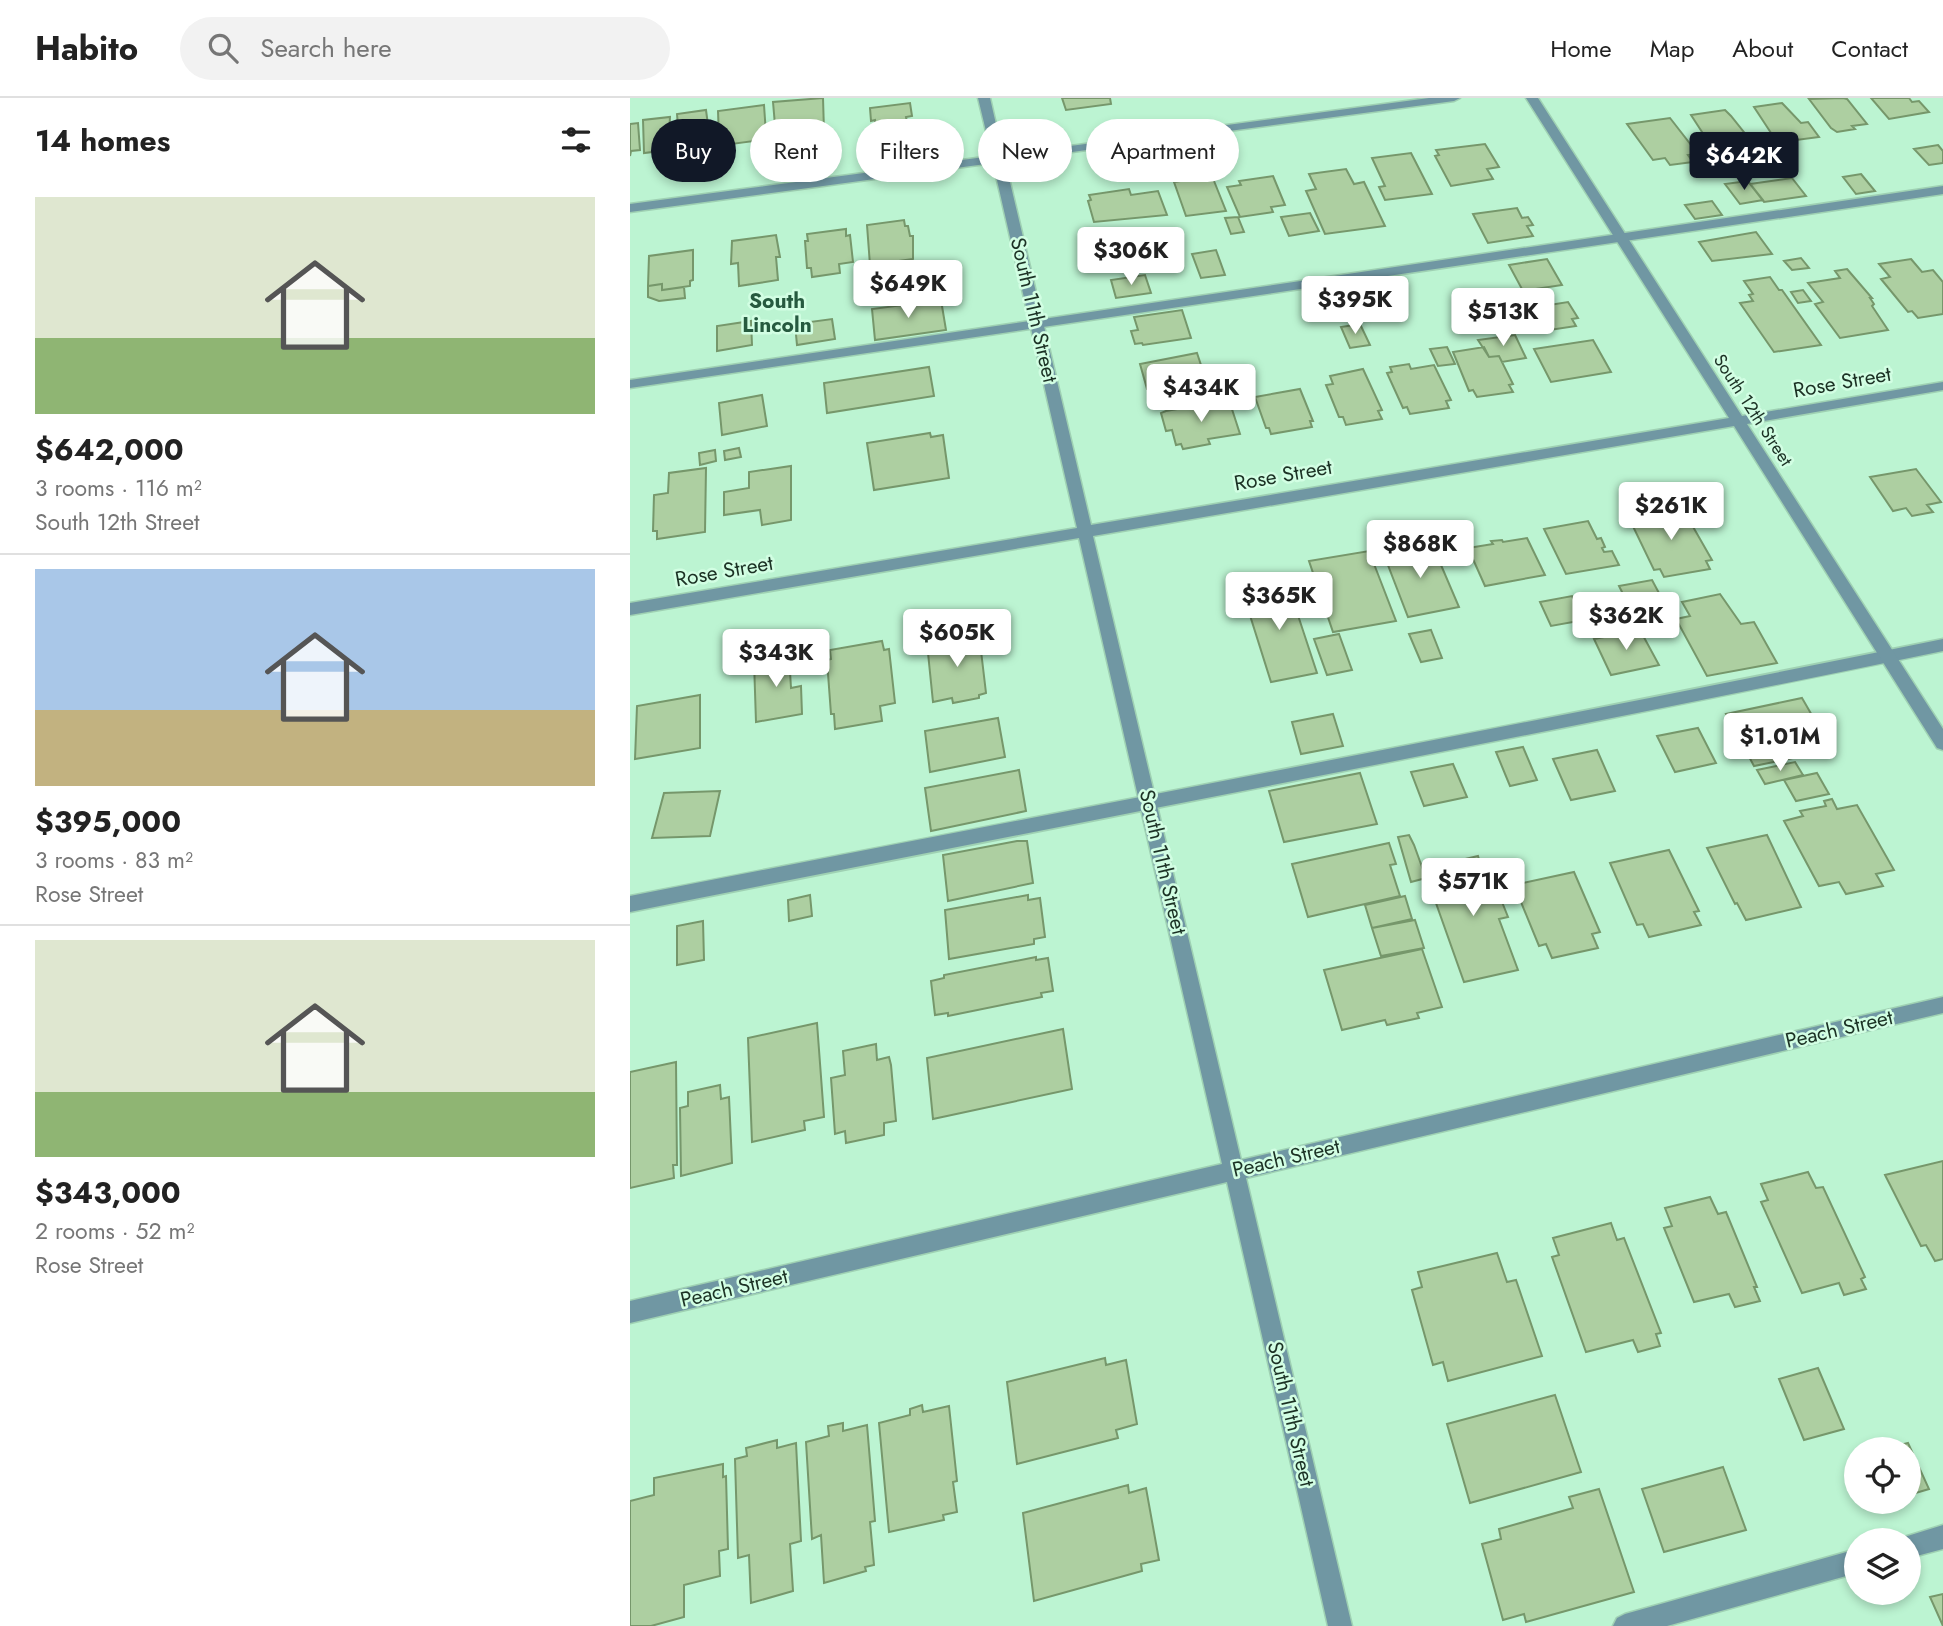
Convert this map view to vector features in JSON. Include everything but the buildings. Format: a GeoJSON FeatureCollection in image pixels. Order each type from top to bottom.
{"type":"FeatureCollection","features":[{"type":"Feature","properties":{"kind":"street","name":"South 11th Street"},"geometry":{"type":"LineString","coordinates":[[984,98],[989,119]]}},
{"type":"Feature","properties":{"kind":"street"},"geometry":{"type":"LineString","coordinates":[[1072,149],[1454,98]]}},
{"type":"Feature","properties":{"kind":"street","name":"South 12th Street"},"geometry":{"type":"LineString","coordinates":[[1532,98],[1943,743]]}},
{"type":"Feature","properties":{"kind":"street"},"geometry":{"type":"LineString","coordinates":[[630,208],[978,162]]}},
{"type":"Feature","properties":{"kind":"street","name":"South 11th Street"},"geometry":{"type":"LineString","coordinates":[[1004,182],[1340,1626]]}},
{"type":"Feature","properties":{"kind":"street"},"geometry":{"type":"LineString","coordinates":[[630,384],[1943,190]]}},
{"type":"Feature","properties":{"kind":"street","name":"Rose Street"},"geometry":{"type":"LineString","coordinates":[[630,609],[1943,386]]}},
{"type":"Feature","properties":{"kind":"street"},"geometry":{"type":"LineString","coordinates":[[630,904],[1149,801],[1468,742],[1612,710],[1943,645]]}},
{"type":"Feature","properties":{"kind":"street","name":"Peach Street"},"geometry":{"type":"LineString","coordinates":[[630,1312],[1943,1005]]}},
{"type":"Feature","properties":{"kind":"street"},"geometry":{"type":"LineString","coordinates":[[1921,1543],[1943,1537]]}},
{"type":"Feature","properties":{"kind":"street"},"geometry":{"type":"LineString","coordinates":[[1625,1626],[1844,1565]]}},
{"type":"Feature","properties":{"kind":"district","name":"South Lincoln"},"geometry":{"type":"Point","coordinates":[777,313]}}]}
